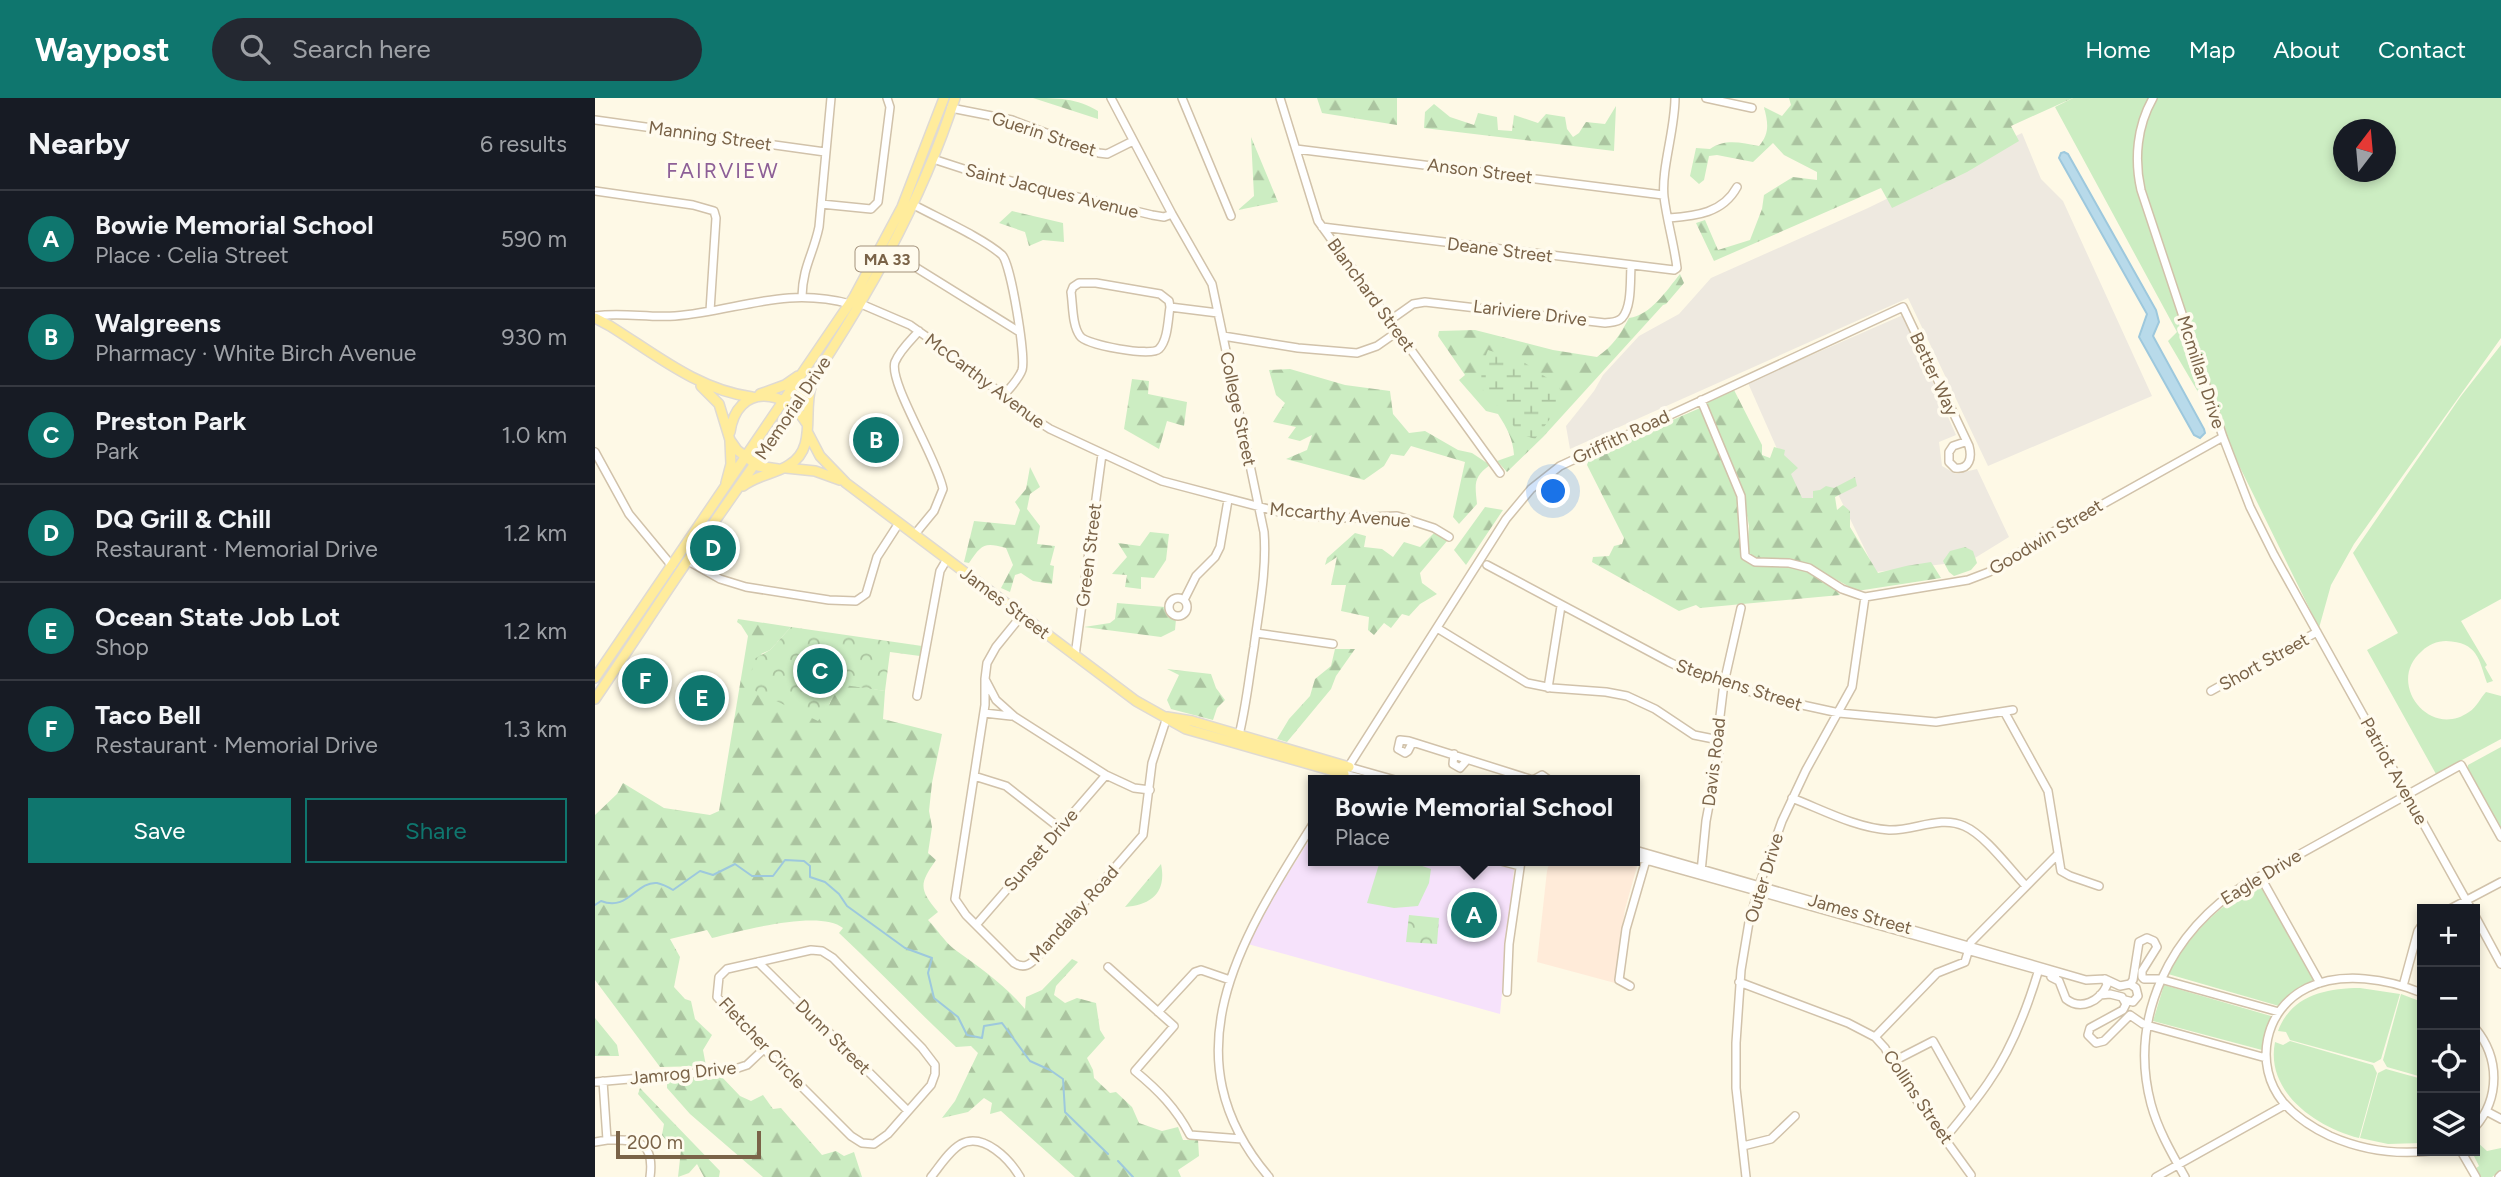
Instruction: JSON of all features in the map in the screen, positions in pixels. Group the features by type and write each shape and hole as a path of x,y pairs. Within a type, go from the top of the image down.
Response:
{"main road":[{"name":"Memorial Drive","path":"595,699 734,494 783,401 849,304 907,195 944,98"},
{"name":"Memorial Drive","path":"598,674 722,493 793,408 861,304 891,252 913,205 953,103"},
{"path":"595,317 697,381 728,393 772,397 783,401"},
{"path":"722,493 730,468 731,424 738,410 754,396 791,382 809,365"},
{"path":"734,494 756,478 795,462 802,453 808,429 809,394 818,372"},
{"path":"697,381 719,404 737,450 750,461"},
{"name":"James Street","path":"783,401 793,408 808,429 820,456 846,483 1136,701 1185,729 1238,739 1344,774"},
{"name":"James Street","path":"750,461 765,468 814,471 846,483"},
{"path":"598,674 611,675"}],"street":[{"path":"802,296 803,275 815,246 831,98"},
{"path":"821,205 871,209 878,202 890,107 887,98"},
{"name":"College Street","path":"1111,98 1212,284 1264,532 1265,558 1256,634 1238,739"},
{"path":"1182,98 1231,216"},
{"name":"Blanchard Street","path":"1280,98 1322,227 1500,473"},
{"path":"1675,98 1664,195 1669,218 1717,209 1726,203 1737,187"},
{"path":"1706,98 1752,108"},
{"name":"Mcmillan Drive","path":"2153,98 2143,121 2138,144 2140,183 2223,437 2245,494 2265,537 2317,632"},
{"name":"Guerin Street","path":"953,103 1012,120 1099,153 1107,154 1133,141"},
{"name":"Manning Street","path":"595,120 825,152"},
{"name":"Anson Street","path":"1296,149 1664,195"},
{"name":"Saint Jacques Avenue","path":"933,159 971,171 1152,215 1164,217 1172,214"},
{"path":"595,191 695,205 714,211 716,218 710,311"},
{"path":"913,205 1003,256 1007,261 1022,349 1022,370 1003,396"},
{"name":"Deane Street","path":"1322,227 1674,271 1677,268 1669,218"},
{"path":"891,252 1018,331"},
{"name":"Lariviere Drive","path":"1389,321 1413,304 1425,302 1444,302 1605,323 1617,321 1623,317 1627,304 1631,267"},
{"path":"1079,283 1096,283 1160,294 1169,301 1170,307 1164,341 1155,352 1092,344 1081,339 1077,331 1072,292 1073,287 1079,283"},
{"path":"595,317 609,314 670,317 773,298 802,296 849,304"},
{"name":"McCarthy Avenue","path":"861,304 919,331 1050,429 1163,481 1228,500"},
{"path":"1170,307 1218,313"},
{"name":"Griffith Road","path":"1344,774 1506,519 1550,472 1903,307"},
{"name":"Better Way","path":"1903,307 1965,442"},
{"path":"915,534 934,510 943,489 930,452 894,373 897,358 919,331"},
{"path":"1223,336 1345,353 1365,352 1397,332"},
{"path":"1702,400 1741,496 1745,556 1755,562 1804,566 1842,589 1865,597"},
{"name":"Goodwin Street","path":"1865,597 1976,578 2223,437"},
{"path":"595,452 629,514 672,566"},
{"name":"Green Street","path":"1075,656 1102,454"},
{"path":"1184,600 1196,576 1215,557 1220,547 1228,500"},
{"name":"Mccarthy Avenue","path":"1228,500 1259,508 1319,517 1397,516 1434,527 1449,537"},
{"path":"688,561 720,579 746,587 829,600 856,601 866,594 877,557 899,523"},
{"path":"917,696 940,571 947,559"},
{"name":"Stephens Street","path":"1487,565 1669,662 1783,701 1839,713 1936,722 2014,710"},
{"name":"Outer Drive","path":"1746,1177 1735,1068 1743,955 1758,889 1776,835 1854,679 1865,597"},
{"path":"1548,688 1562,606"},
{"name":"Davis Road","path":"1701,872 1706,821 1719,752 1724,683 1741,608"},
{"name":"Mandalay Road","path":"1022,615 992,653 986,668 984,713 955,899 976,925 1014,963 1024,967 1032,962 1140,840 1145,830 1152,763 1167,717"},
{"path":"1437,628 1519,680 1548,688 1627,696 1655,709 1694,735 1719,740"},
{"name":"Short Street","path":"2211,691 2317,632"},
{"name":"Patriot Avenue","path":"2317,632 2468,904"},
{"path":"1256,634 1333,644"},
{"path":"985,679 996,700 1015,717 1106,775 1129,786 1150,790"},
{"path":"984,713 1015,717"},
{"path":"2005,713 2048,791 2060,867 2065,874 2099,886"},
{"path":"1412,743 1516,775"},
{"name":"Eagle Drive","path":"2185,1177 2161,1131 2149,1095 2145,1058 2147,1025 2160,979 2173,954 2204,915 2227,896 2260,876 2461,765 2501,837"},
{"path":"974,775 1003,785 1061,829"},
{"name":"Sunset Drive","path":"976,925 1106,775"},
{"path":"1792,799 1881,829 1904,830 1942,822 1962,825 1977,835 2026,886"},
{"path":"1269,1177 1242,1139 1226,1105 1218,1066 1219,1026 1230,981 1261,909 1308,832"},
{"name":"James Street","path":"1640,852 1758,889 2040,970 2084,979 2105,979 2120,986 2130,984"},
{"path":"1875,1037 1937,973 1964,963 1970,949 1991,919 2057,855"},
{"name":"James Street","path":"1640,858 1701,872"},
{"path":"1630,986 1619,980 1624,937 1646,860"},
{"path":"1507,992 1509,944 1520,866"},
{"path":"2260,876 2321,983"},
{"path":"2459,904 2501,882"},
{"path":"2480,925 2501,964"},
{"path":"2403,986 2417,935"},
{"path":"2100,995 2110,994 2133,1002 2138,996 2136,988 2130,984 2139,942 2147,937 2154,941 2157,947 2142,971 2144,979 2160,979 2279,1012"},
{"name":"Fletcher Circle","path":"816,950 825,952 922,1048 935,1065 933,1083 879,1142 869,1145 859,1142 720,1003 716,992 719,977 724,971 758,962 816,950"},
{"name":"Dunn Street","path":"758,962 908,1111"},
{"path":"1108,967 1174,1026 1135,1071 1160,1092 1178,1114 1190,1135 1242,1139"},
{"path":"1158,1012 1195,972 1201,970 1230,981"},
{"path":"1945,1138 1989,1083 2008,1049 2040,970"},
{"name":"James Street","path":"2040,970 2057,979 2065,997 2074,1004 2087,1004 2100,995"},
{"path":"2100,995 2107,987 2105,979"},
{"path":"2417,991 2403,986 2360,979 2321,983 2295,995 2279,1012 2269,1034 2266,1058 2271,1083 2285,1105 2322,1132 2353,1145 2394,1152 2417,1151"},
{"name":"Collins Street","path":"1739,982 1848,1023 1875,1037 1885,1048 1900,1077 1971,1175"},
{"path":"2125,1000 2123,1010 2090,1028 2090,1039 2101,1043 2130,1015 2147,1025 2266,1058"},
{"path":"2476,1030 2489,1050 2497,1084 2480,1120"},
{"path":"1892,1062 1933,1041 1970,1107"},
{"name":"Jamrog Drive","path":"599,1081 732,1070 747,1065 764,1049"},
{"path":"599,1081 607,1140"},
{"path":"2156,1177 2285,1105"},
{"path":"2486,1111 2501,1119"},
{"path":"1743,1146 1774,1138 1795,1116"},
{"path":"595,1142 634,1140 642,1144 651,1160 650,1177"},
{"path":"931,1177 956,1147 971,1141 1002,1154 1020,1177"},
{"path":"2464,1156 2476,1177"}],"shaded area":[{"path":"2022,133 2041,179 2063,201 2152,396 1988,466 1908,298 1570,449 1566,426 1594,391 1603,375 1639,336 1679,314 1711,278 1868,208"},
{"path":"1903,315 1956,435 1939,442 1942,466 1956,474 1977,469 2009,537 1970,561 1876,572 1835,488 1801,503 1748,383"},
{"path":"1308,842 1308,866 1503,866 1514,869 1500,1014 1248,944 1272,899"},
{"path":"1548,866 1637,866 1625,909 1615,983 1537,962"}],"green space":[{"path":"1033,98 1082,103 1098,111 1098,119"},
{"path":"1317,98 1397,98 1397,125 1322,113"},
{"path":"1789,98 2073,98 2011,126 2019,141 1967,172 1892,208 1881,188 1714,261 1696,223 1705,220 1718,250 1750,240 1762,209 1764,195 1793,177 1817,180 1817,172 1784,155 1773,143 1753,162 1709,156 1704,180 1699,184 1690,176 1696,148 1710,149 1728,142 1759,146 1767,128 1764,107 1782,116 1791,105"},
{"path":"2073,98 2501,98 2501,338 2354,544 2331,585 2319,628 2228,443 2168,341 2177,332 2055,107"},
{"path":"1434,104 1450,117 1474,125 1478,113 1497,117 1498,130 1512,131 1514,115 1538,123 1546,114 1565,117 1567,129 1573,137 1586,122 1605,124 1616,106 1614,151 1424,128 1425,112"},
{"path":"1251,137 1278,202 1238,210 1254,196"},
{"path":"1012,211 1063,223 1064,242 1043,240 1029,246 1025,232 999,223"},
{"path":"1680,274 1684,283 1666,304 1507,472 1497,461 1514,455 1507,429 1498,414 1486,411 1459,380 1465,375 1438,336 1439,331 1475,330 1553,350 1597,357 1616,340 1629,318 1651,307"},
{"path":"2501,345 2501,599 2461,621 2487,665 2485,667 2493,681 2487,683 2479,660 2471,649 2457,642 2446,641 2433,644 2422,651 2412,664 2408,678 2410,691 2417,704 2440,719 2454,719 2469,712 2486,692 2501,696 2501,739 2436,774 2367,650 2398,633 2353,553 2461,396"},
{"path":"1488,350 1522,361 1559,386 1561,404 1535,439 1517,433 1505,409 1496,405 1484,392 1481,377"},
{"path":"1290,369 1345,385 1390,391 1393,414 1409,433 1425,431 1458,450 1472,453 1490,465 1476,482 1477,504 1459,524 1453,517 1465,462 1411,446 1404,456 1391,454 1384,466 1364,480 1286,459 1307,450 1312,435 1300,441 1288,438 1296,427 1273,422 1285,403 1276,395 1269,370"},
{"path":"1132,379 1149,381 1148,394 1187,402 1184,426 1167,421 1159,449 1124,429"},
{"path":"1734,390 1762,445 1762,455 1770,458 1774,447 1785,450 1784,455 1798,468 1791,474 1802,498 1813,498 1813,491 1826,486 1834,488 1855,477 1857,486 1835,497 1837,510 1843,505 1850,511 1850,527 1878,573 1931,562 1941,578 1857,591 1810,565 1782,559 1751,558 1747,555 1749,526 1741,484 1706,403"},
{"path":"1700,408 1741,503 1742,558 1746,562 1810,572 1821,577 1840,595 1700,608 1696,605 1679,611 1592,562 1593,557 1609,556 1614,546 1622,544 1624,538 1587,465 1590,456"},
{"path":"1030,467 1040,487 1030,494 1027,509 1040,526 1037,544 1055,546 1050,565 1054,566 1052,584 1033,581 1021,573 1015,575 1010,592 1001,588 1013,565 1006,548 984,546 969,563 964,562 974,521 1015,525 1020,510 1015,502 1026,489"},
{"path":"1485,507 1503,510 1466,565 1454,550"},
{"path":"1150,532 1169,534 1166,560 1154,578 1141,577 1141,589 1125,587 1127,575 1112,574 1127,557 1118,543 1140,546"},
{"path":"1435,532 1447,541 1420,573 1422,583 1437,594 1420,604 1409,616 1402,614 1391,628 1384,623 1374,635 1368,630 1369,617 1341,611 1346,585 1331,585 1337,557 1325,565 1327,558 1355,533 1366,536 1364,547 1382,549 1393,557 1404,542 1420,547"},
{"path":"1965,547 1973,551 1977,563 1971,570 1954,576 1943,561 1950,551"},
{"path":"1117,603 1165,607 1169,616 1176,619 1175,630 1161,637 1084,627 1110,623 1115,619"},
{"path":"738,619 791,627 770,650 761,654 829,705 838,683 885,691 883,719 942,734 929,811 932,827 928,853 936,860 926,875 923,886 927,898 938,912 928,920 951,946 1000,984 1025,1009 1026,997 1042,990 1072,959 1078,962 1056,986 1054,995 1065,1003 1077,998 1096,1003 1100,1030 1105,1038 1087,1058 1094,1078 1110,1093 1116,1092 1132,1107 1139,1123 1162,1131 1178,1127 1183,1140 1198,1140 1199,1156 1178,1170 1181,1177 1075,1177 1001,1111 990,1114 992,1103 984,1098 968,1112 942,1118 955,1101 978,1053 971,1046 956,1047 839,933 843,928 832,923 779,923 712,938 707,930 670,939 680,957 674,987 685,999 691,1001 695,1019 712,1035 703,1050 706,1066 660,1067 595,980 595,815 617,794 623,783 664,808 710,815 719,811 748,636 737,622"},
{"path":"791,627 922,646 920,656 890,652 885,691 838,684 818,721 749,688 754,659 770,650"},
{"path":"1335,649 1355,649 1336,676 1331,689 1287,742 1277,739 1289,719 1310,696 1315,679 1331,666"},
{"path":"1167,669 1211,674 1216,688 1225,700 1217,708 1213,720 1171,709 1167,700 1179,675"},
{"path":"2501,747 2501,830 2468,771 2468,765"},
{"path":"1161,864 1162,883 1155,896 1142,904 1125,907"},
{"path":"1378,866 1422,866 1431,869 1429,883 1418,906 1394,908 1367,903"},
{"path":"2259,882 2314,981 2297,990 2279,1006 2168,974 2207,921 2231,900"},
{"path":"1409,915 1439,918 1437,944 1406,942"},
{"path":"2164,985 2271,1016 2262,1050 2153,1021"},
{"path":"2360,988 2400,994 2381,1059 2374,1063 2290,1040 2286,1032 2278,1031 2291,1010 2311,996 2334,990"},
{"path":"2401,994 2417,1000 2417,1076 2387,1067 2383,1060"},
{"path":"595,1018 617,1045 619,1056 595,1056"},
{"path":"2290,1041 2373,1065 2377,1073 2359,1138 2343,1133 2311,1116 2297,1105 2286,1091 2278,1077 2274,1060 2275,1042 2283,1045"},
{"path":"2386,1069 2417,1078 2417,1143 2388,1144 2360,1138 2378,1073"},
{"path":"720,1075 740,1096 751,1101 763,1095 773,1109 781,1108 822,1155 836,1151 844,1156 854,1152 862,1177 763,1177 690,1114 667,1088 667,1082 672,1079"},
{"path":"640,1088 720,1171 719,1177 704,1177 697,1164 689,1173 678,1177 681,1150 670,1137 666,1140 662,1135 664,1124 638,1094"},
{"path":"2480,1145 2487,1151 2501,1148 2501,1170 2492,1177 2479,1177 2475,1169 2479,1166 2474,1156 2480,1156"}],"water":[{"path":"2064,152 2068,154 2156,310 2159,322 2153,336 2204,429 2205,433 2200,438 2194,435 2139,337 2147,314 2059,158"}],"waterway":[{"path":"595,905 601,901 618,903 650,884 659,883 673,890 700,871 713,875 735,864 752,876 773,876 785,860 804,861 810,866 810,877 825,882 839,894 847,906 905,948 932,958 928,973 934,998 958,1017 967,1035 982,1038 984,1026 1002,1023 1030,1061 1063,1079 1065,1112 1108,1154"},
{"path":"1118,1161 1133,1177"}],"place":[{"name":"Walgreens","path":"876,440"},
{"name":"DQ Grill & Chill","path":"713,548"},
{"name":"Preston Park","path":"820,671"},
{"name":"Taco Bell","path":"645,681"},
{"name":"Ocean State Job Lot","path":"702,698"},
{"name":"Bowie Memorial School","path":"1474,915"}],"district":[{"name":"FAIRVIEW","path":"723,170"}]}
